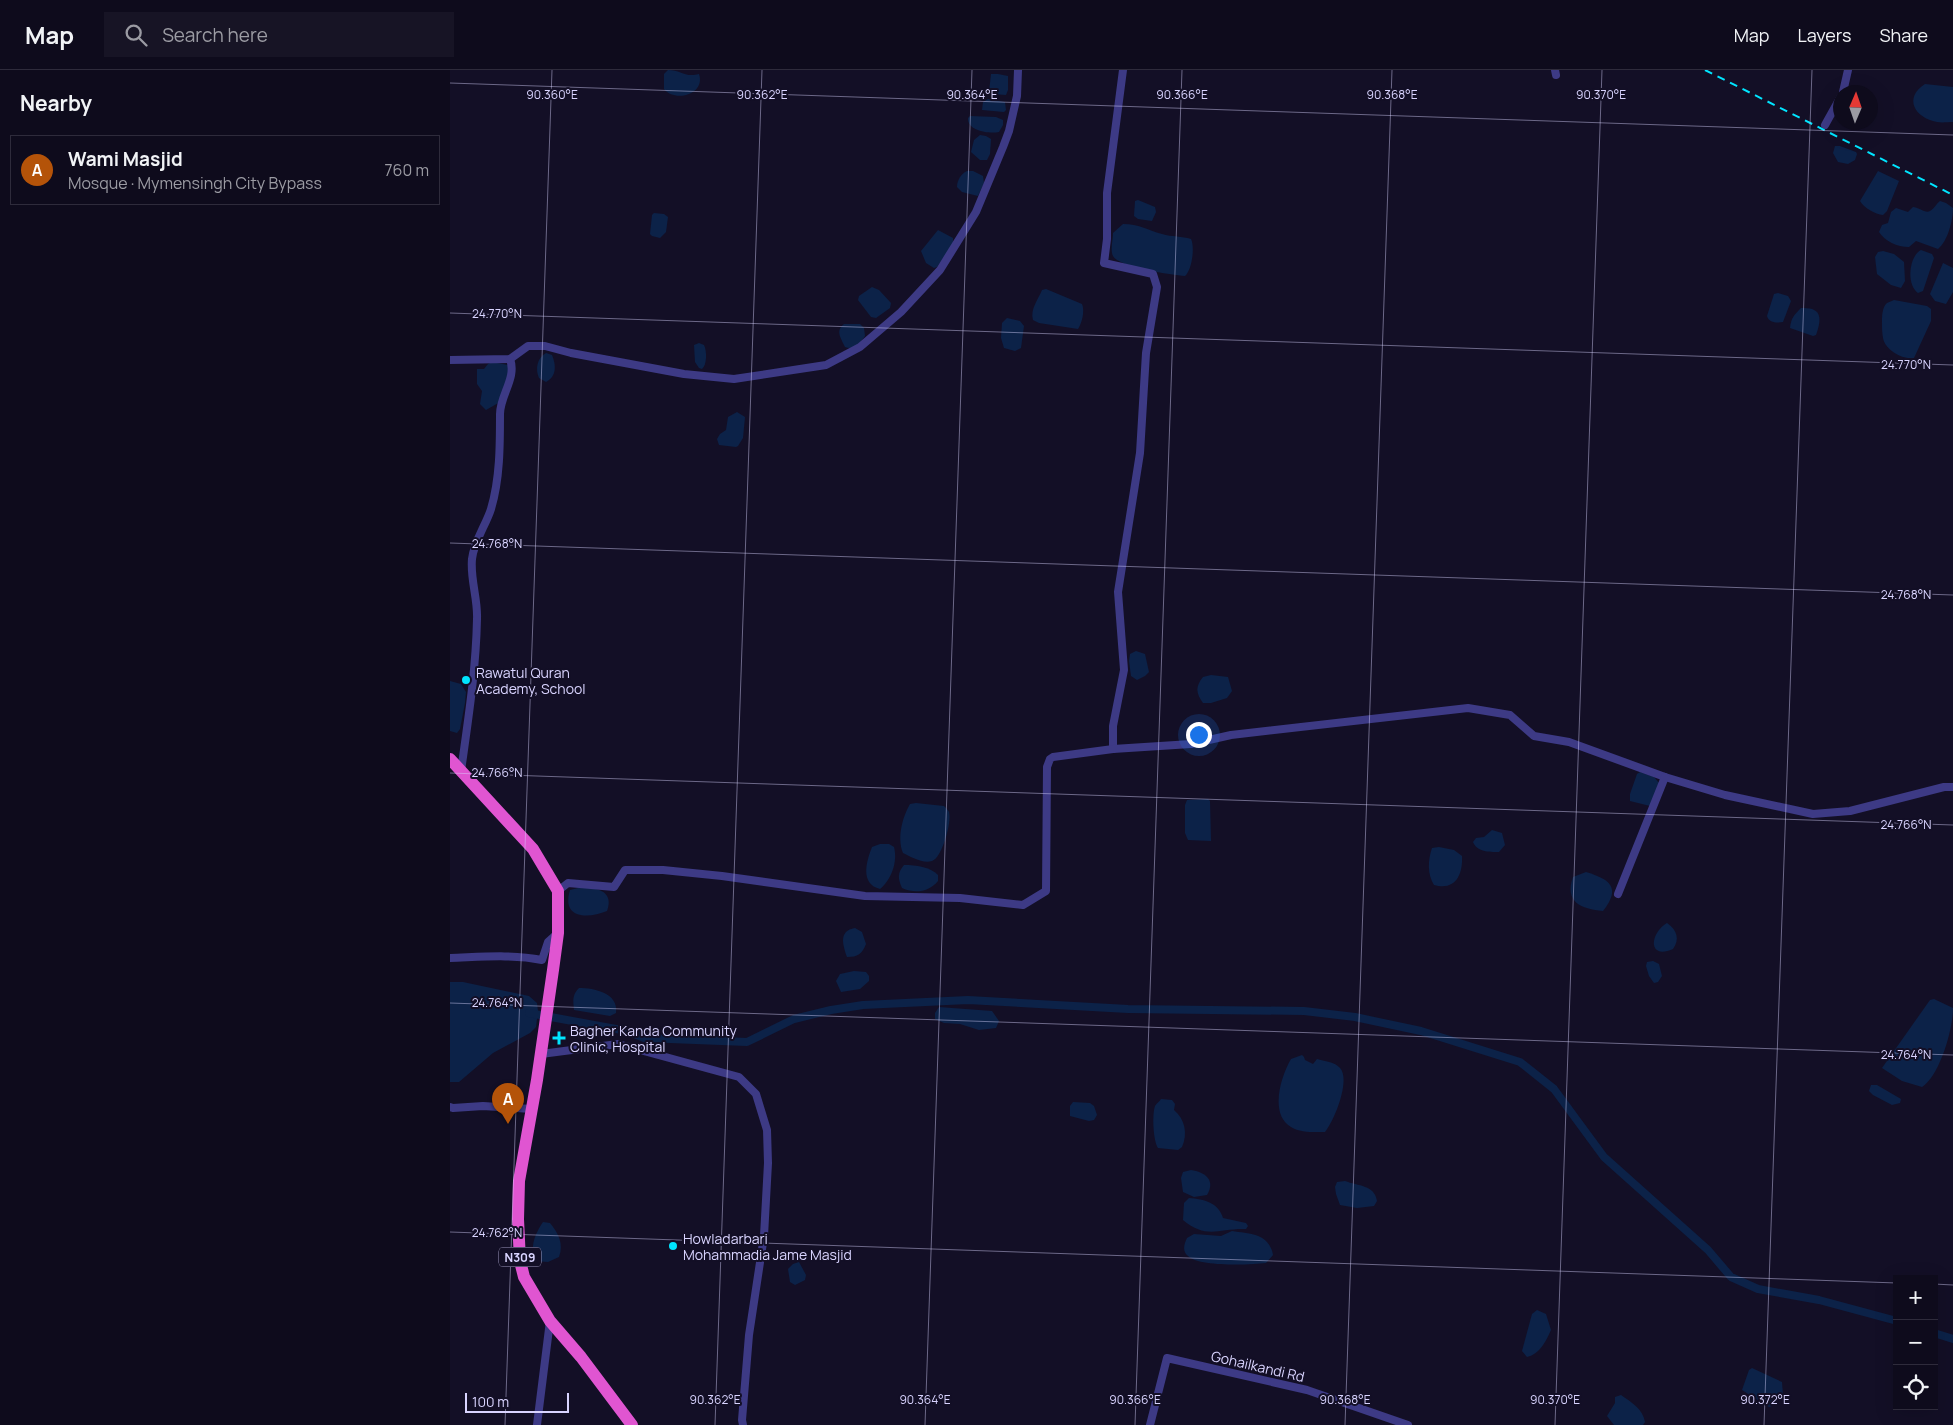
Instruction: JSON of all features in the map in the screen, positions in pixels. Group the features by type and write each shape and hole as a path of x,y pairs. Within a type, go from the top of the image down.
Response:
{"highway":[{"path":"450,759 533,849 558,891 558,933 541,1054"},
{"name":"N309","path":"541,1054 519,1181 520,1261 524,1277 550,1321 581,1357 632,1425"}],"street":[{"path":"450,360 510,359 528,346 544,346 571,353 684,374 734,379 778,374 826,365 860,347 901,312 940,270 976,212 1009,131 1017,96 1018,70"},
{"path":"1113,749 1113,726 1124,670 1118,592 1140,453 1146,353 1156,287 1153,274 1104,263 1107,240 1107,193 1123,70"},
{"path":"1845,85 1848,70"},
{"path":"1825,125 1833,111"},
{"path":"461,771 474,672 478,617 472,581 472,557 491,509 496,482 500,438 500,411 509,383 512,365 510,359"},
{"path":"558,891 568,883 614,887 625,870 663,870 722,876 865,896 960,898 1023,905 1046,891 1047,767 1050,759 1053,757 1113,749 1192,744 1231,735 1468,708 1510,715 1534,736 1568,742 1665,778 1725,795 1813,814 1850,811 1935,789 1953,787"},
{"path":"1618,894 1665,778"},
{"path":"450,958 494,956 528,957 542,960 548,942 558,933"},
{"path":"541,1054 618,1044 739,1077 756,1094 766,1130 768,1163 764,1236 749,1335 743,1425"},
{"path":"452,1108 483,1106 532,1109"},
{"path":"537,1425 550,1321"},
{"name":"Gohailkandi Rd","path":"1150,1425 1167,1358 1307,1390 1408,1425"}],"water":[{"path":"668,70 690,75 699,74 700,81 698,87 694,91 682,96 669,93 664,89 664,74"},
{"path":"991,74 1008,76 1006,95 989,92"},
{"path":"1925,84 1953,87 1953,122 1929,120 1918,112 1913,101 1914,95"},
{"path":"988,99 1005,102 1006,110 1004,112 982,110 983,102"},
{"path":"970,116 996,117 1003,120 1003,125 999,132 979,131 971,126 968,118"},
{"path":"980,135 991,139 990,154 987,160 980,160 971,152 974,140"},
{"path":"1835,146 1856,152 1855,160 1848,164 1838,162 1833,153"},
{"path":"967,171 973,171 983,176 984,183 978,196 962,192 957,187 960,178"},
{"path":"1878,171 1899,181 1887,211 1883,215 1870,210 1860,201"},
{"path":"1138,200 1155,207 1156,212 1152,221 1138,219 1134,216 1135,201"},
{"path":"1940,201 1953,208 1945,241 1938,249 1916,241 1909,247 1896,245 1888,241 1879,232 1882,225 1888,223 1891,212 1896,208 1908,212 1913,207 1928,212"},
{"path":"654,213 664,214 668,217 666,232 660,238 650,234 652,215"},
{"path":"1123,224 1191,239 1193,247 1192,258 1185,276 1135,267 1117,260 1112,254 1113,233"},
{"path":"938,230 953,238 953,245 937,267 934,268 926,263 921,251"},
{"path":"1921,250 1932,254 1934,258 1923,291 1918,293 1912,284 1910,271 1914,258"},
{"path":"1883,251 1894,254 1904,262 1905,281 1901,288 1891,285 1877,274 1875,257 1878,252"},
{"path":"1943,263 1953,268 1953,292 1946,304 1935,301 1930,294"},
{"path":"872,287 879,290 891,303 890,308 876,318 871,317 858,300 859,296"},
{"path":"1046,289 1082,304 1083,317 1078,329 1039,323 1033,320 1032,316 1035,305 1042,290"},
{"path":"1778,293 1788,296 1791,301 1783,322 1771,321 1767,316 1774,294"},
{"path":"1894,300 1927,306 1931,309 1931,321 1914,358 1900,356 1884,342 1882,330 1883,309 1887,303"},
{"path":"1801,308 1813,309 1819,315 1816,335 1813,336 1790,328 1793,317"},
{"path":"1007,318 1020,321 1024,326 1021,348 1015,351 1004,348 1001,338 1002,323"},
{"path":"844,324 860,324 864,328 865,336 854,347 845,347 841,338 839,332"},
{"path":"699,343 704,345 706,351 706,361 702,369 695,362 694,345"},
{"path":"546,353 552,355 555,366 552,377 546,382 539,378 537,367 539,361"},
{"path":"492,362 508,365 509,374 500,402 486,410 480,404 482,391 477,384 477,369 484,369"},
{"path":"737,412 745,417 743,438 736,447 719,445 717,439 726,430 728,417"},
{"path":"1136,651 1145,654 1149,672 1137,680 1131,676 1129,661 1130,654"},
{"path":"1211,675 1228,677 1232,691 1227,698 1211,703 1203,703 1198,693 1198,687 1203,677"},
{"path":"450,681 461,684 466,692 460,729 457,733 450,731"},
{"path":"1640,772 1654,777 1659,783 1650,806 1630,801 1630,794 1637,774"},
{"path":"1208,799 1210,801 1211,841 1188,840 1185,833 1185,805 1187,800"},
{"path":"910,804 944,806 949,812 949,823 943,847 936,858 928,862 903,853 901,847 900,835 905,815"},
{"path":"1492,830 1502,833 1505,845 1499,852 1477,848 1473,842 1476,838 1484,837"},
{"path":"880,844 889,844 894,847 895,859 890,876 880,889 869,882 866,872 872,847"},
{"path":"1439,847 1454,850 1462,856 1459,875 1456,880 1447,886 1434,885 1429,872 1432,848"},
{"path":"904,865 927,868 938,875 938,881 930,888 922,891 902,888 899,876"},
{"path":"1586,872 1601,878 1610,885 1612,896 1603,911 1581,906 1573,898 1571,886 1573,877"},
{"path":"578,888 596,889 605,894 609,904 607,911 585,916 573,911 569,907 568,900 570,890"},
{"path":"1667,923 1675,932 1676,942 1673,949 1659,951 1655,949 1654,939 1661,928"},
{"path":"855,928 862,932 866,944 859,954 847,957 843,943 844,935"},
{"path":"1653,961 1659,964 1662,976 1658,982 1654,983 1649,976 1646,966 1647,962"},
{"path":"854,971 866,972 869,976 869,981 860,989 841,992 836,981 840,974"},
{"path":"450,982 463,982 529,996 537,1003 538,1011 536,1027 530,1033 493,1053 459,1082 450,1082"},
{"path":"579,988 592,989 610,996 616,1006 616,1013 610,1016 574,1010 575,993"},
{"path":"1934,999 1953,1008 1951,1028 1940,1062 1934,1073 1922,1087 1902,1081 1882,1068 1930,1000"},
{"path":"939,1007 992,1011 999,1021 996,1028 979,1030 960,1024 944,1023 935,1019 935,1013"},
{"path":"1302,1055 1305,1060 1313,1064 1317,1059 1335,1064 1343,1074 1344,1082 1340,1100 1333,1119 1325,1132 1308,1132 1295,1129 1284,1121 1280,1113 1279,1094 1287,1066 1291,1059"},
{"path":"1871,1085 1877,1085 1901,1099 1900,1103 1892,1105 1873,1095 1869,1091"},
{"path":"1161,1099 1172,1100 1175,1104 1174,1110 1183,1122 1185,1137 1182,1147 1178,1150 1158,1148 1156,1145 1154,1115 1155,1106"},
{"path":"1073,1102 1090,1103 1094,1106 1097,1115 1094,1120 1089,1121 1070,1116 1070,1106"},
{"path":"1191,1170 1205,1175 1210,1181 1207,1195 1194,1197 1183,1192 1181,1178 1183,1172"},
{"path":"1345,1181 1365,1187 1373,1192 1377,1201 1374,1206 1357,1208 1340,1205 1335,1187 1337,1182"},
{"path":"1189,1198 1200,1199 1210,1203 1218,1209 1223,1218 1246,1223 1248,1226 1246,1229 1213,1232 1199,1230 1183,1220 1184,1203"},
{"path":"543,1222 550,1223 558,1234 561,1247 559,1257 548,1262 536,1261 533,1251 535,1236"},
{"path":"1232,1231 1258,1236 1267,1242 1273,1255 1266,1263 1213,1264 1194,1260 1184,1250 1187,1238 1194,1234 1221,1236"},
{"path":"799,1262 806,1275 805,1280 795,1285 790,1282 788,1269 793,1264"},
{"path":"1537,1310 1546,1314 1551,1330 1545,1343 1539,1350 1527,1357 1522,1351 1532,1314"},
{"path":"1752,1368 1782,1382 1783,1395 1772,1406 1769,1407 1742,1390 1749,1370"},
{"path":"1621,1395 1642,1413 1645,1422 1643,1425 1614,1425 1607,1416 1615,1403 1615,1397"}],"waterway":[{"path":"529,1013 627,1031 644,1038 747,1042 794,1019 831,1010 863,1005 968,1000 1128,1009 1304,1011 1355,1017 1421,1031 1520,1062 1554,1089 1604,1157 1708,1250 1731,1277 1758,1289 1819,1300 1893,1320"},
{"path":"1938,1334 1953,1339"}],"railway":[{"path":"1705,70 1953,195"}],"place":[{"name":"Rawatul Quran Academy, School","path":"466,680"},
{"name":"Bagher Kanda Community Clinic, Hospital","path":"559,1038"},
{"name":"Wami Masjid","path":"508,1124"},
{"name":"Howladarbari Mohammadia Jame Masjid","path":"673,1246"}]}
